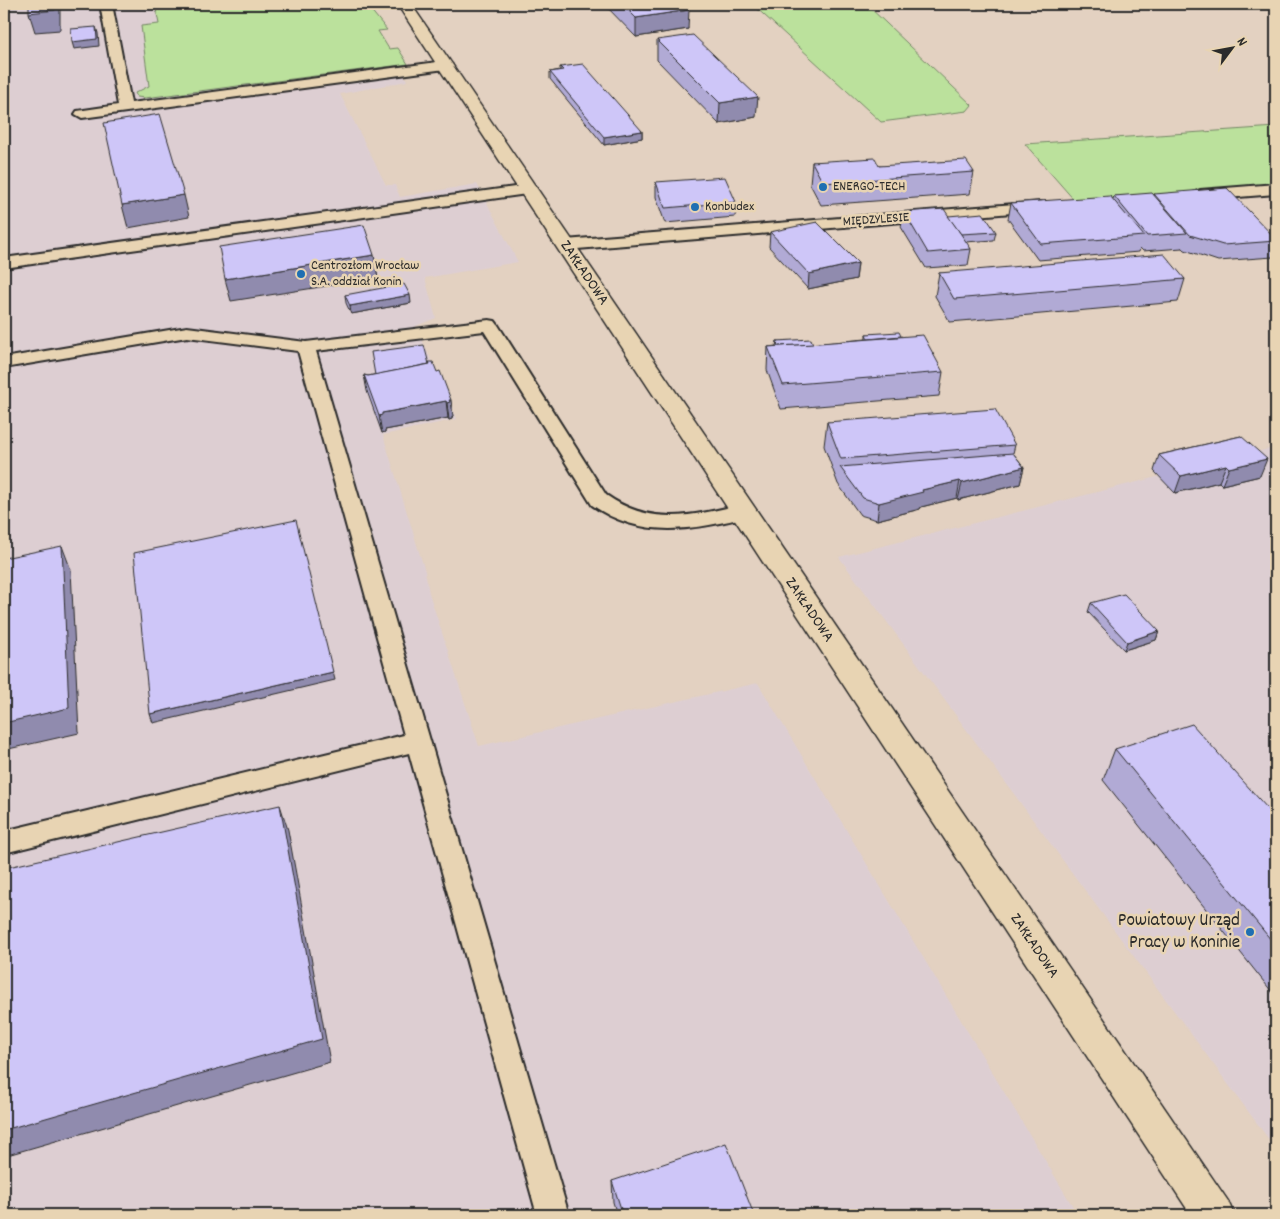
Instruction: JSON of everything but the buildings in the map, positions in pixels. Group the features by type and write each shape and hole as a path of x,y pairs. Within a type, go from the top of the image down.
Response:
{"street":[{"name":"ZAKŁADOWA","path":"404,4 1214,1215"}],"lane":[{"path":"106,4 125,108"},
{"path":"82,114 445,65"},
{"path":"1188,196 1276,189"},
{"path":"4,263 529,190"},
{"name":"MIĘDZYLESIE","path":"565,245 1059,206"},
{"path":"4,363 187,332 306,347 489,325 599,500 609,509 644,520 680,523 698,522 743,511"},
{"path":"306,347 553,1215"},
{"path":"4,842 418,741"}],"shaded area":[{"path":"4,4 366,4 387,30 378,31 389,49 398,48 408,64 400,65 407,81 340,94 386,185 395,185 400,197 477,184 518,262 425,278 436,318 416,326 457,419 383,435 425,571 429,593 479,746 758,683 1078,1215 4,1215"},
{"path":"1276,447 1276,1149 839,557"}],"green space":[{"path":"155,4 366,4 387,30 378,31 389,49 398,48 408,64 145,98 137,97 135,93 149,86 141,26 159,24"},
{"path":"752,4 866,4 972,105 967,111 881,122"},
{"path":"1276,127 1276,186 1075,201 1025,144"}],"place":[{"name":"ENERGO-TECH","path":"823,187"},
{"name":"Konbudex","path":"695,207"},
{"name":"Centrozłom Wrocław S.A. oddział Konin","path":"301,274"},
{"name":"Powiatowy Urząd Pracy w Koninie","path":"1250,932"}]}
